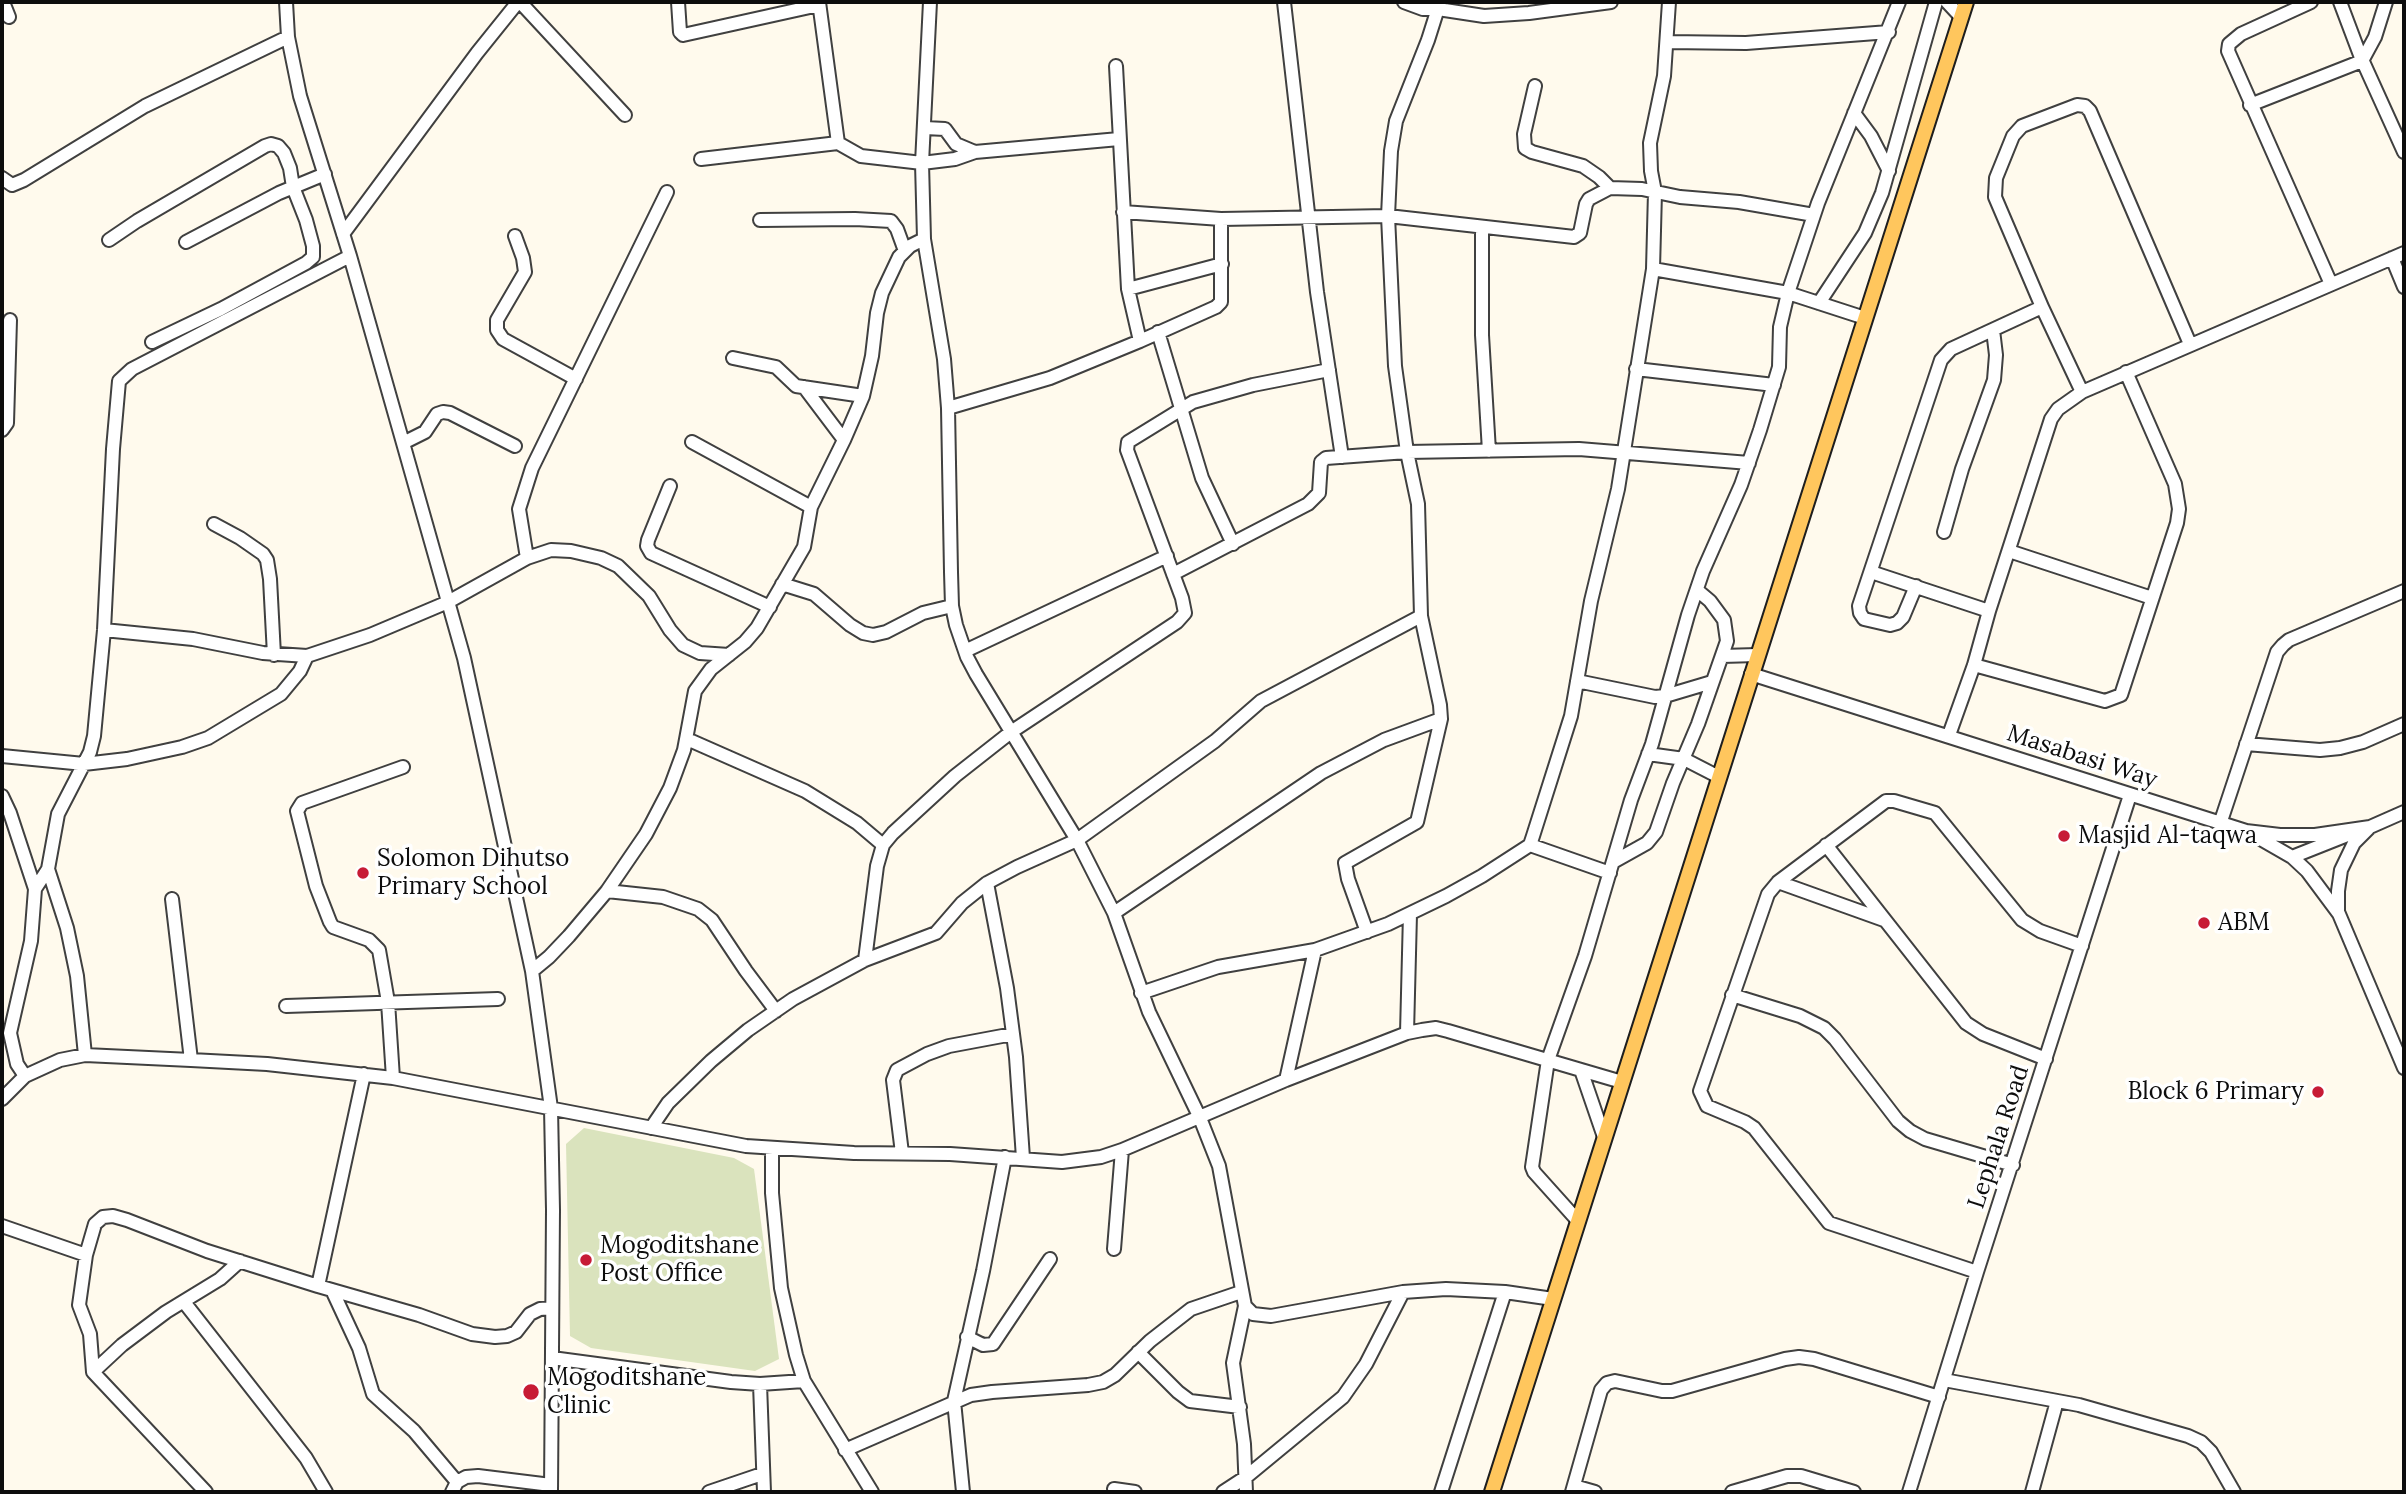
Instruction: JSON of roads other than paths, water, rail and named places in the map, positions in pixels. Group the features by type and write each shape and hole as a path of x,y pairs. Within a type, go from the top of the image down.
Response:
{"main road":[{"path":"1492,1492 1966,2"}],"street":[{"path":"3,2 9,17"},
{"path":"286,2 288,37 300,96 350,256 469,677 532,971 551,1108 551,1488 478,1476 466,1477 454,1487 414,1431 373,1394 359,1348 332,1290"},
{"path":"343,234 477,53 519,2 625,115"},
{"path":"678,2 680,32 683,35 819,3 838,143"},
{"path":"930,2 922,163 924,239 944,359 948,408 952,606 965,650 1077,840 1114,913 1141,993 1200,1118 1219,1166 1245,1306 1233,1363 1240,1407 1246,1492"},
{"path":"1284,2 1307,216 1342,457"},
{"path":"1404,2 1413,7 1439,5 1484,16 1537,7 1611,2"},
{"path":"1141,993 1218,967 1315,950 1367,932 1410,914 1482,876 1530,845 1566,733 1591,601 1615,503 1653,268 1655,192 1650,143 1668,42 1669,2"},
{"path":"1578,1221 1532,1167 1548,1060 1585,956 1697,590 1749,463 1774,384 1780,358 1780,327 1788,293 1814,215 1899,2"},
{"path":"1819,303 1865,233 1889,171 1936,2"},
{"path":"1947,2 1961,16"},
{"path":"2311,2 2241,34 2229,44 2228,51 2330,284"},
{"path":"2340,2 2362,61 2401,134 2404,152"},
{"path":"2250,104 2362,61 2375,37 2386,2"},
{"path":"1367,932 1345,863 1417,822 1441,719 1420,616 1418,504 1407,452 1395,366 1388,216 1391,151 1396,121 1439,5"},
{"path":"1668,42 1759,42 1889,32"},
{"path":"2,178 12,185 24,180 145,106 288,37"},
{"path":"1116,66 1128,289 1140,341"},
{"path":"1535,86 1524,134 1525,148 1583,166 1610,188"},
{"path":"2082,391 2042,307 1996,197 1996,178 2012,135 2017,130 2077,105 2090,111 2190,344"},
{"path":"1854,113 1880,151 1889,171"},
{"path":"925,128 945,129 956,144 975,152"},
{"path":"701,159 838,143 861,156 922,163 955,159 975,152 1119,139"},
{"path":"109,240 136,221 265,146 278,146 284,153 306,220 313,257 221,309 152,342"},
{"path":"186,242 293,187 325,174"},
{"path":"1122,212 1221,219 1388,216 1574,237 1580,233 1589,199 1610,188 1748,203 1814,215"},
{"path":"527,558 521,527 522,497 532,468 667,192"},
{"path":"948,408 1050,378 1216,307 1221,302 1222,294 1221,219"},
{"path":"761,220 891,221 905,251"},
{"path":"1482,227 1482,335 1489,451"},
{"path":"515,236 525,272 497,320 497,330 503,339 576,379"},
{"path":"532,971 550,957 607,891 659,812 687,739 695,691 711,669 757,628 804,547 811,507 863,396 882,293 899,257 924,239"},
{"path":"35,888 48,869 58,814 90,752 94,736 104,630 119,381 132,369 350,256"},
{"path":"1950,735 2052,419 2066,401 2082,391 2398,256 2404,288"},
{"path":"1128,289 1222,264"},
{"path":"1653,268 1788,293 1865,318"},
{"path":"1916,586 1903,617 1897,622 1890,625 1864,619 1859,606 1941,360 1951,349 2042,307"},
{"path":"2,430 7,423 9,320"},
{"path":"1944,532 1962,468 1994,380 1997,367 1993,330"},
{"path":"1158,332 1202,478 1233,544"},
{"path":"733,358 776,368 791,383 804,387 863,396"},
{"path":"1636,369 1774,384"},
{"path":"865,960 873,887 883,845 955,776 1011,732 1182,617 1185,607 1126,446 1128,442 1193,402 1329,370"},
{"path":"1974,665 2105,701 2115,698 2124,689 2177,523 2179,498 2126,372"},
{"path":"804,387 844,440"},
{"path":"403,443 425,432 437,414 450,412 515,446"},
{"path":"692,442 811,507"},
{"path":"1173,574 1314,500 1319,493 1323,459 1407,452 1579,449 1749,463"},
{"path":"670,486 648,540 647,546 651,553 770,607"},
{"path":"214,524 240,538 263,554 267,560 271,579 274,654"},
{"path":"104,630 193,639 274,654 307,656 370,635 448,602 527,558 551,550 571,551 601,558 618,566 649,596 670,630 683,645 700,653 729,655"},
{"path":"2009,551 2152,598"},
{"path":"965,650 1167,556"},
{"path":"1871,572 1989,611"},
{"path":"782,584 814,594 850,625 863,633 873,635 886,632 923,613 952,606"},
{"path":"1530,845 1611,867 1653,838 1727,641 1724,620 1710,601 1697,590"},
{"path":"2220,824 2277,652 2289,640 2404,592"},
{"path":"651,1128 668,1103 711,1061 748,1030 793,999 865,960 936,933 962,903 987,883 1077,840 1215,741 1261,701 1420,616"},
{"path":"1722,656 1757,655"},
{"path":"2,756 84,764 154,754 208,738 281,694 300,671 307,656"},
{"name":"Masabasi Way","path":"1751,674 2246,831 2299,835 2370,827 2404,812"},
{"path":"1577,681 1643,695 1665,696 1712,682"},
{"path":"1114,913 1321,773 1384,740 1441,719"},
{"path":"2246,744 2320,750 2340,748 2363,742 2404,724"},
{"path":"687,739 805,791 856,823 883,845"},
{"path":"1648,754 1684,759 1719,777"},
{"path":"393,1078 388,1002 379,950 369,940 333,928 316,886 297,811 302,803 403,767"},
{"name":"Lephala Road","path":"1909,1492 2130,795"},
{"path":"2,796 35,888 32,941 10,1033 17,1064 24,1076"},
{"path":"1977,1272 1829,1223 1754,1128 1707,1106 1700,1091 1768,894 1778,882 1886,802 1894,801 1926,809 1941,818 2022,920 2040,931 2082,946"},
{"path":"2292,857 2370,827"},
{"path":"2339,914 2337,891 2341,870 2354,843 2370,827"},
{"path":"2246,831 2292,857 2307,871 2339,914 2404,1066"},
{"path":"1826,845 1966,1023 1983,1034 2046,1059"},
{"path":"48,869 67,928 78,976 85,1055"},
{"path":"1778,882 1885,920"},
{"path":"987,883 995,915 1013,1034 1023,1158"},
{"path":"607,891 663,897 698,909 712,920 776,1011"},
{"path":"173,899 191,1060"},
{"path":"1407,1033 1410,914"},
{"path":"1286,1080 1315,950"},
{"path":"1732,995 1800,1016 1824,1028 1898,1121 1910,1132 2013,1165"},
{"path":"286,1006 498,999"},
{"path":"2,1099 24,1076 60,1060 85,1055 191,1060 393,1078 715,1141 772,1149 1004,1157 1062,1162 1081,1161 1122,1150 1286,1080 1407,1033 1436,1028 1622,1082"},
{"path":"902,1153 894,1080 897,1070 917,1058 949,1046 1013,1034"},
{"path":"1581,1070 1604,1138"},
{"path":"318,1286 364,1074"},
{"path":"772,1149 772,1193 781,1288 804,1381 872,1492"},
{"path":"1114,1249 1122,1150"},
{"path":"963,1492 954,1401 983,1271 1004,1157"},
{"path":"206,1492 93,1372 90,1334 79,1305 86,1255 95,1224 103,1217 113,1216 240,1261 419,1315 472,1334 507,1336 516,1332 530,1314 540,1309 552,1308"},
{"path":"2,1226 86,1255"},
{"path":"967,1337 983,1345 993,1344 1050,1259"},
{"path":"93,1372 122,1345 220,1279 240,1261"},
{"path":"1245,1306 1253,1314 1271,1315 1403,1293 1446,1289 1553,1298"},
{"path":"845,1450 954,1401 992,1392 1103,1382 1115,1375 1171,1323 1191,1309 1241,1292"},
{"path":"1441,1492 1506,1292"},
{"path":"1223,1492 1246,1477 1343,1397 1366,1364 1403,1293"},
{"path":"184,1302 306,1458 320,1490"},
{"path":"1138,1352 1190,1401 1240,1407"},
{"path":"1595,1492 1573,1489 1601,1390 1607,1383 1615,1381 1672,1391 1799,1357 1814,1359 1939,1397"},
{"path":"552,1358 731,1382 760,1384 804,1381"},
{"path":"1944,1380 2079,1405 2188,1436 2202,1442 2211,1452 2234,1492"},
{"path":"760,1384 764,1492"},
{"path":"2032,1492 2057,1401"},
{"path":"709,1492 762,1474"},
{"path":"1732,1492 1787,1476 1801,1476 1854,1492"},
{"path":"1114,1489 1135,1492"}],"place":[{"name":"Masjid Al-taqwa","path":"2064,836"},
{"name":"Solomon Dihutso Primary School","path":"363,873"},
{"name":"ABM","path":"2204,923"},
{"name":"Block 6 Primary","path":"2318,1092"},
{"name":"Mogoditshane Post Office","path":"586,1260"},
{"name":"Mogoditshane Clinic","path":"531,1392"}]}
